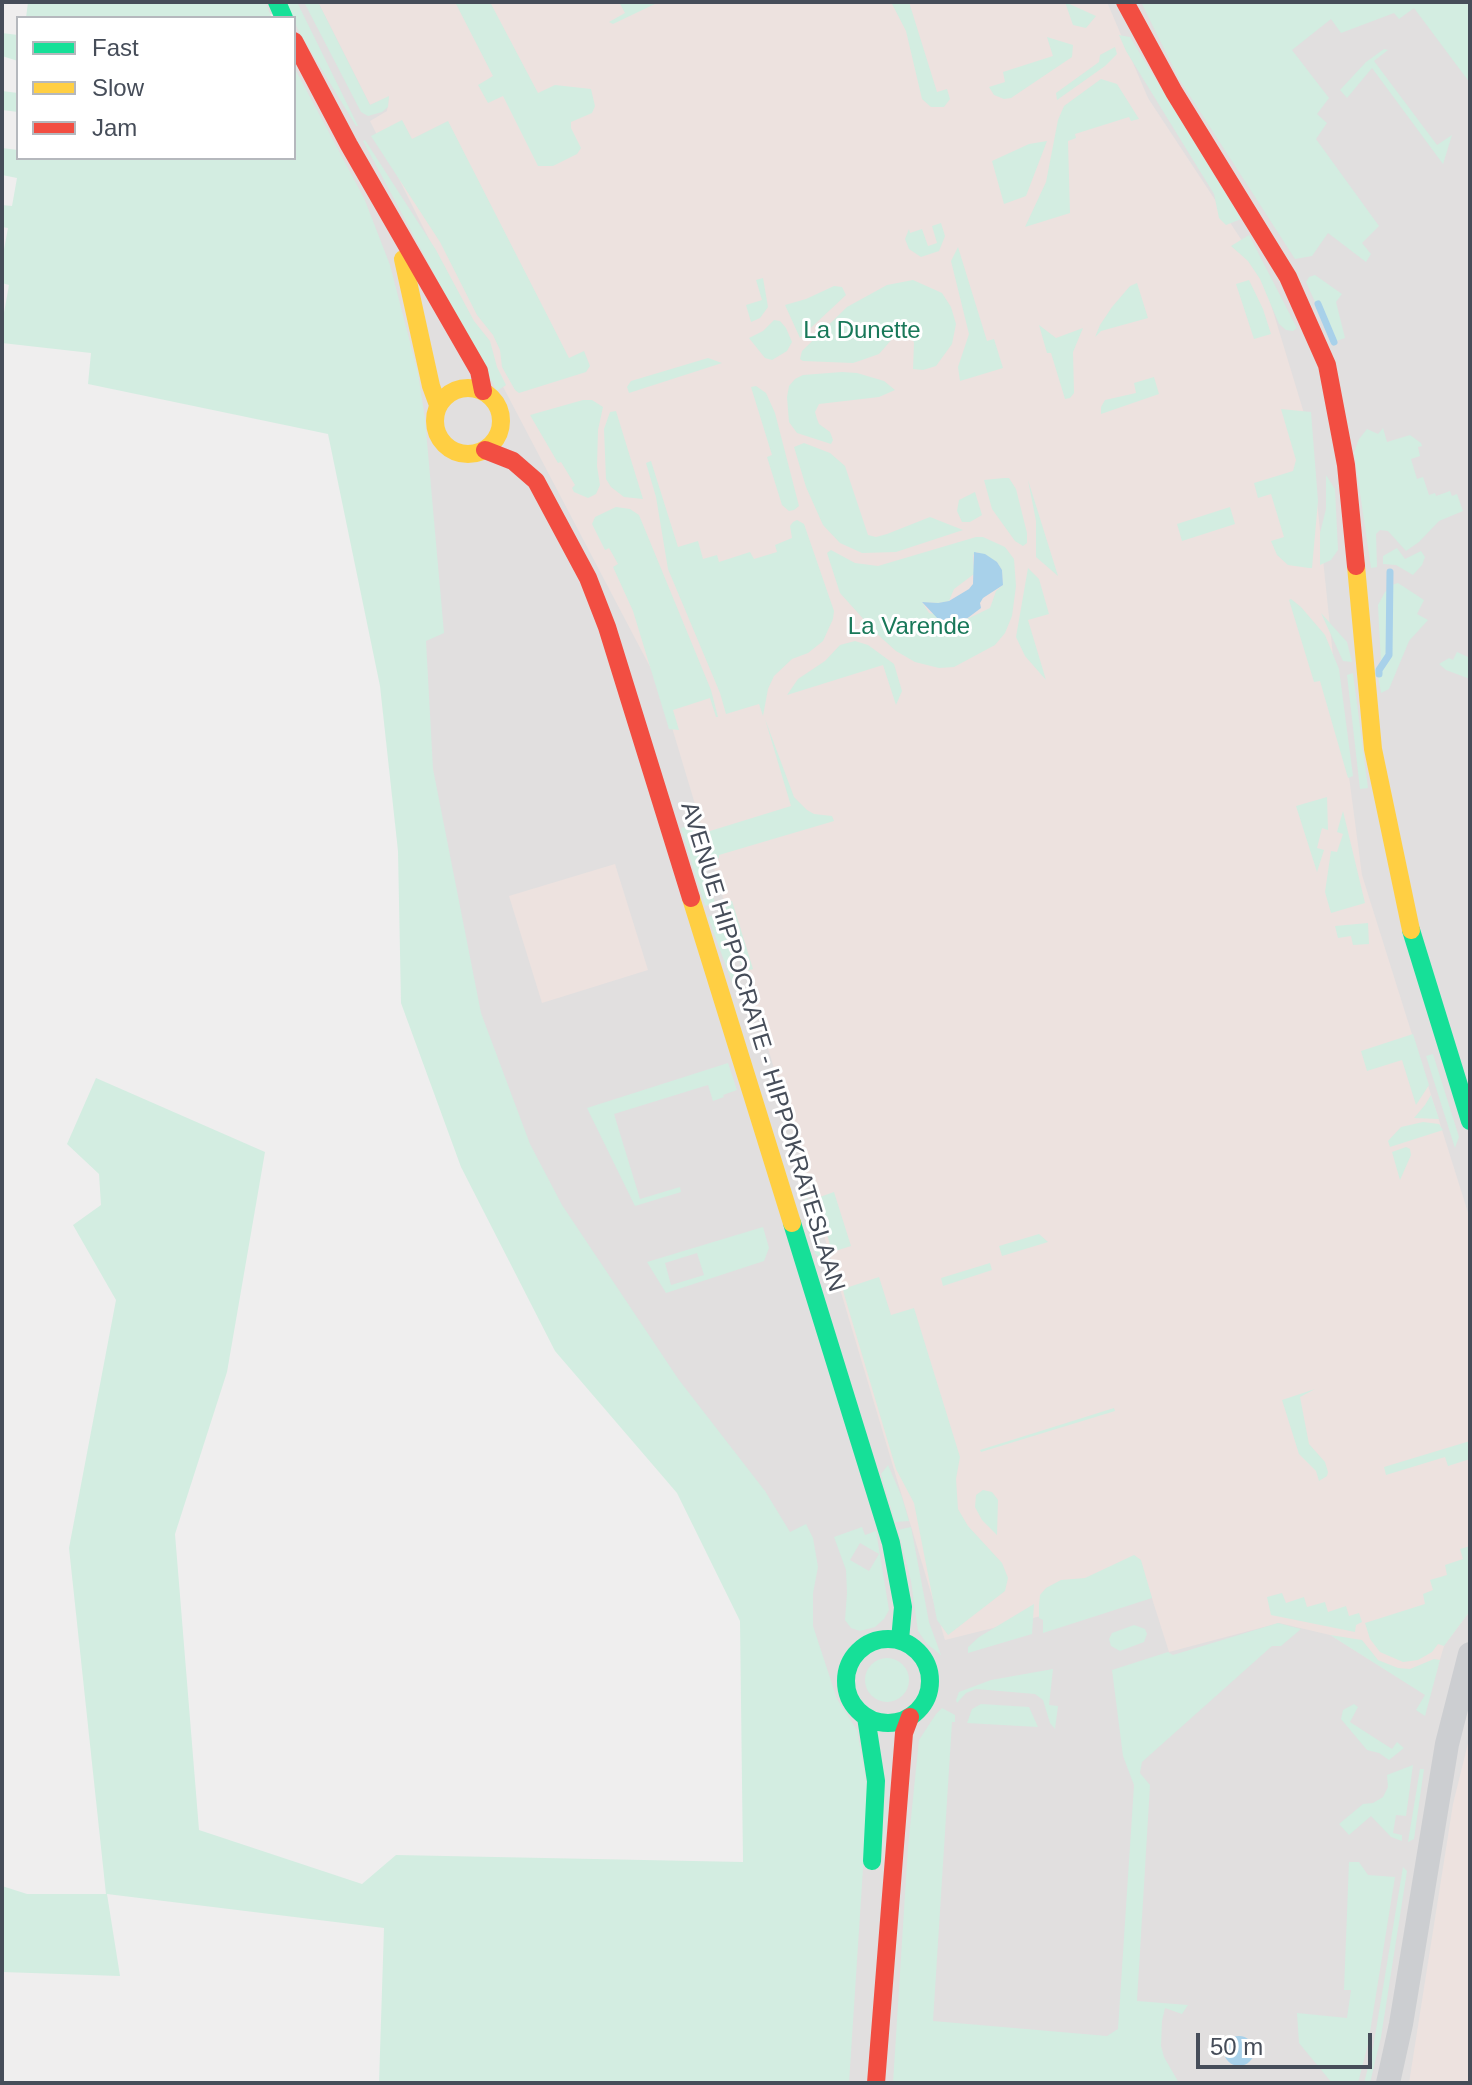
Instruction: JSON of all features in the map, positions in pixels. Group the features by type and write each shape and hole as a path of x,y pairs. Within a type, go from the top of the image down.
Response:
{"street":[{"path":"1125,2 1174,92 1288,277 1327,365 1346,465 1373,749 1406,915 1470,1121"},
{"name":"AVENUE HIPPOCRATE - HIPPOKRATESLAAN","path":"296,45 479,371 483,391 498,407 501,428 520,444 536,469 536,481"},
{"name":"AVENUE HIPPOCRATE - HIPPOKRATESLAAN","path":"397,229 431,386 438,405 434,425 445,445 457,453 467,455 485,450 513,461 536,481 588,578 626,684 891,1543 903,1607 900,1640"},
{"path":"438,405 450,392 458,389 483,391"},
{"path":"485,450 501,428"},
{"path":"871,1883 876,1781 866,1717 850,1698 846,1686 849,1665 867,1644 883,1639 900,1640 921,1654 930,1678 926,1700 910,1717 904,1733 876,2083"},
{"path":"1388,2083 1401,2024 1447,1744 1470,1654"},
{"path":"866,1717 888,1723 910,1717"}],"shaded area":[{"path":"199,2 1470,2 1470,2083 809,2083 787,1674 606,1369 410,843 294,160 296,16"},
{"path":"318,2 1107,2 1148,98 1260,268 1310,433 1333,656 1362,875 1470,1219 1470,1611 1444,1646 1429,1697 1330,1635 1279,1623 1169,1652 1149,1589 945,1640 659,684 500,381 370,121 387,111 389,97 370,105"},
{"path":"615,864 648,970 542,1003 509,896"},
{"path":"1470,1735 1470,2083 1409,2083 1453,1804"}],"green space":[{"path":"28,2 265,2 271,16 26,16"},
{"path":"286,2 297,2 358,126 299,32 296,16 292,16"},
{"path":"304,2 318,2 370,105 389,96 388,107 382,112 368,116 361,112"},
{"path":"455,2 490,2 538,93 555,85 591,89 595,106 592,113 571,122 581,148 577,154 553,166 538,166 503,96 488,103 478,85 493,76"},
{"path":"619,2 659,2 613,24 609,22 625,13"},
{"path":"891,2 909,2 937,92 947,89 950,99 944,107 931,107 922,99 906,31"},
{"path":"1065,2 1096,16 1086,28 1073,25"},
{"path":"1141,2 1470,2 1470,83 1414,8 1399,19 1394,13 1341,33 1331,19 1292,50 1329,98 1317,114 1327,123 1316,139 1379,226 1362,243 1371,254 1366,262 1328,233 1312,256 1295,259 1179,79"},
{"path":"2,33 16,35 16,60 2,56"},
{"path":"1119,35 1130,37 1241,219 1226,225 1219,218 1214,194"},
{"path":"1047,37 1073,45 1072,57 1011,98 994,95 989,87 1005,82 1003,72 1053,56"},
{"path":"1115,47 1117,54 1105,66 1057,100 1056,93 1099,62 1100,55"},
{"path":"1384,49 1388,50 1374,61 1437,145 1452,135 1443,164 1372,68 1347,98 1340,90 1366,62"},
{"path":"296,71 364,198 390,265 418,373 425,419 444,633 426,641 433,769 481,1013 530,1144 562,1205 679,1380 765,1491 790,1532 806,1524 813,1538 818,1567 813,1593 813,1626 837,1699 857,1730 868,1792 849,2083 379,2083 384,1928 107,1894 120,1976 2,1972 2,1886 27,1894 106,1894 69,1548 116,1300 73,1225 101,1205 99,1174 67,1144 96,1078 265,1152 227,1372 175,1534 199,1830 362,1884 396,1855 743,1862 740,1621 677,1493 555,1351 461,1167 401,1003 398,851 380,686 328,434 88,384 91,353 2,343 9,285 2,283 2,260 8,228 2,227 2,205 12,206 17,178 2,175 2,148 16,150 16,160 296,160"},
{"path":"1101,79 1117,84 1139,119 1131,121 1129,117 1075,134 1076,138 1068,141 1070,213 1025,227 1046,182 1058,120 1064,106"},
{"path":"2,91 16,93 16,112 2,110"},
{"path":"402,120 412,139 448,121 569,358 584,351 590,366 586,372 519,393 515,390 502,367 500,350 493,335 477,315 440,242 371,136"},
{"path":"363,141 436,250 474,321 490,341 506,385 497,391"},
{"path":"1047,141 1026,196 1004,204 992,161 1029,144"},
{"path":"941,223 945,236 939,251 921,257 909,249 905,239 909,229 910,233 922,229 928,246 937,243 932,226"},
{"path":"1249,235 1297,328 1293,331 1279,324 1260,279 1248,261 1231,246"},
{"path":"958,247 987,341 994,339 1003,368 960,381 958,367 969,334 951,261"},
{"path":"1315,275 1342,294 1336,302 1345,338 1333,342 1306,282"},
{"path":"763,278 768,307 760,318 751,322 746,305 762,300 756,280"},
{"name":"La Dunette","path":"913,280 942,293 951,307 956,324 952,344 936,366 913,369 914,342 903,335 893,338 879,354 853,363 800,359 802,351 847,307 887,285"},
{"path":"1249,280 1271,334 1254,339 1236,284"},
{"path":"1137,283 1148,318 1101,331 1095,337 1112,307 1130,286"},
{"path":"834,286 842,287 846,295 800,338 785,305"},
{"path":"774,320 780,321 786,328 792,342 787,351 772,360 765,358 749,338 763,331"},
{"path":"1039,325 1056,338 1083,328 1073,352 1074,393 1070,398 1065,399"},
{"path":"708,358 722,363 629,393 627,387 631,381"},
{"path":"842,372 884,381 895,390 879,397 819,404 815,412 817,419 830,432 831,444 797,433 789,422 789,386 803,375"},
{"path":"1154,377 1159,394 1101,414 1105,400 1136,393 1134,383"},
{"path":"756,386 766,393 775,413 799,506 794,510 789,511 782,505 767,457 772,455 751,387"},
{"path":"592,400 603,407 598,430 600,485 596,494 588,498 574,492 572,488 575,485 561,462 558,463 530,415"},
{"path":"1281,409 1311,412 1318,501 1312,568 1288,565 1277,555 1271,541 1284,537 1271,494 1258,498 1254,483 1293,471 1296,460"},
{"path":"616,411 643,499 624,497 606,479 604,429 610,412"},
{"path":"1383,428 1387,442 1410,435 1421,443 1422,446 1418,447 1420,456 1411,459 1417,479 1423,477 1429,495 1450,491 1452,496 1457,494 1463,511 1439,521 1406,551 1388,531 1380,530 1376,534 1377,567 1371,568 1354,452 1367,429 1378,434"},
{"path":"804,443 830,453 845,466 868,535 876,537 887,534 930,517 963,530 896,552 862,553 840,543 823,525 806,487 794,447"},
{"path":"651,461 678,547 698,541 703,559 717,555 719,562 750,552 754,559 777,552 775,545 792,538 790,526 793,522 797,520 804,524 834,611 833,619 823,641 808,653 792,659 774,676 763,716 759,704 726,714 668,569 656,497 646,463"},
{"path":"1326,475 1335,489 1338,550 1331,560 1320,565 1320,533 1326,509"},
{"path":"1009,478 1016,489 1027,533 1027,543 1023,546 1015,541 992,509 984,480"},
{"path":"1028,480 1058,576 1036,557 1036,521"},
{"path":"975,492 982,515 970,522 962,522 957,511 959,500"},
{"path":"616,507 630,509 639,515 711,690 718,717 710,698 673,710 679,730 669,729 633,611 613,567 618,564 609,548 605,550 592,524 595,517"},
{"path":"1230,507 1235,524 1182,541 1177,524"},
{"name":"La Varende","path":"976,537 1005,547 1014,559 1016,586 1012,616 1005,633 995,645 954,667 939,668 915,662 896,651 876,633 840,593 827,553 831,550 855,563 878,566","holes":["977,552 997,562 1002,570 1003,585 996,591 990,608 965,620 929,613 922,602 949,601 954,589 974,574 973,555"]},
{"path":"1397,548 1405,559 1421,551 1425,557 1413,575 1396,565 1383,564 1383,556"},
{"path":"1028,568 1039,579 1049,614 1028,620 1046,680 1025,656 1016,637"},
{"path":"1398,583 1424,600 1417,614 1428,620 1409,641 1389,689 1381,693 1377,671 1381,663 1378,605 1385,592"},
{"path":"1291,599 1325,635 1339,669 1353,776 1348,778 1320,681 1314,682"},
{"path":"1321,613 1347,642 1352,662 1343,661"},
{"path":"855,641 868,645 894,664 902,691 896,705 883,665 787,695 798,679 825,661 840,645"},
{"path":"1457,652 1470,655 1470,679 1439,664 1449,658 1453,660"},
{"path":"1353,673 1368,788 1360,789 1347,675"},
{"path":"765,719 794,797 807,810 832,816 834,821 719,855 719,858 710,861 701,830 710,831 791,806"},
{"path":"1327,797 1328,830 1322,828 1317,848 1324,850 1317,872 1296,806"},
{"path":"1343,811 1365,903 1331,913 1325,892 1331,851 1337,852 1343,834 1337,832"},
{"path":"691,825 715,903 705,906 681,828"},
{"path":"732,901 753,969 743,972 723,904"},
{"path":"719,913 737,973 732,979 735,991 708,917"},
{"path":"1368,923 1369,944 1353,945 1351,936 1338,938 1335,926"},
{"path":"1413,1034 1429,1085 1416,1105 1402,1060 1367,1071 1361,1051"},
{"path":"1433,1054 1459,1137 1455,1148 1426,1056"},
{"path":"728,1063 737,1090 724,1097 713,1101 708,1085 614,1114 640,1199 680,1187 681,1192 635,1206 587,1108"},
{"path":"1431,1095 1439,1119 1414,1118 1425,1105"},
{"path":"1423,1122 1439,1124 1443,1130 1390,1147 1388,1141 1401,1127"},
{"path":"1406,1147 1411,1155 1400,1180 1392,1152"},
{"path":"834,1192 851,1246 832,1252 817,1198"},
{"path":"807,1198 826,1262 815,1254 802,1203"},
{"path":"763,1227 769,1248 764,1261 666,1293 647,1262","holes":["697,1253 704,1275 671,1285 665,1263"]},
{"path":"1039,1234 1048,1242 1002,1256 999,1246"},
{"path":"990,1263 992,1270 943,1286 941,1278"},
{"path":"879,1277 891,1315 914,1308 960,1457 956,1479 958,1509 968,1526 1002,1563 1008,1578 1005,1591 948,1635 937,1620 914,1503 896,1469 843,1289"},
{"path":"1315,1389 1300,1397 1309,1444 1325,1462 1328,1472 1319,1481 1316,1471 1299,1454 1282,1400"},
{"path":"1114,1408 1115,1411 980,1450"},
{"path":"1470,1441 1470,1459 1448,1466 1445,1457 1386,1475 1384,1467"},
{"path":"888,1465 909,1521 895,1522 881,1474"},
{"path":"983,1490 992,1492 998,1500 997,1535 982,1520 975,1507 976,1495"},
{"path":"862,1527 865,1535 876,1531 889,1610 875,1627 860,1631 851,1628 845,1620 846,1570 834,1537","holes":["860,1543 879,1554 869,1571 850,1560"]},
{"path":"911,1527 929,1622 941,1655 927,1644 918,1631 911,1581 898,1530"},
{"path":"1470,1546 1470,1611 1444,1646 1438,1644 1432,1652 1418,1660 1403,1662 1380,1652 1370,1639 1365,1623 1425,1604 1423,1594 1433,1590 1430,1580 1447,1575 1445,1565 1463,1559 1460,1549"},
{"path":"1134,1555 1141,1560 1152,1598 1043,1633 1039,1605 1040,1595 1046,1588 1061,1580 1085,1578"},
{"path":"1282,1593 1286,1603 1304,1597 1307,1607 1325,1602 1328,1612 1346,1606 1349,1616 1359,1613 1362,1622 1356,1625 1355,1632 1271,1615 1267,1597"},
{"path":"1034,1604 1032,1634 968,1653 968,1647 979,1637"},
{"path":"1278,1623 1301,1629 1281,1646 1272,1646 1142,1762 1140,1773 1150,1785 1137,2001 1188,2005 1182,2014 1165,2008 1162,2021 1164,2057 1179,2083 893,2083 908,1847 919,1740 936,1714 942,1708 955,1715 955,1722 952,1722 933,2021 1107,2036 1118,2029 1134,1785 1123,1756 1112,1670"},
{"path":"1134,1625 1145,1629 1144,1642 1120,1651 1111,1646 1109,1639 1112,1633"},
{"path":"1330,1635 1362,1640 1378,1660 1398,1668 1410,1669 1434,1659 1440,1660 1425,1716 1416,1710 1425,1695"},
{"path":"887,1658 902,1665 909,1680 902,1695 887,1702 872,1695 865,1680 872,1665"},
{"path":"1053,1669 1049,1705 1058,1706 1055,1729 1043,1700 1035,1694 976,1689 966,1693 957,1703 959,1692 991,1680"},
{"path":"981,1704 1029,1707 1038,1727 967,1723 972,1709"},
{"path":"1354,1704 1358,1707 1350,1722 1392,1749 1397,1742 1404,1748 1389,1760 1367,1750 1341,1719 1343,1710"},
{"path":"1413,1765 1406,1816 1396,1815 1393,1833 1402,1835 1402,1841 1391,1837 1371,1816 1349,1835 1339,1824 1363,1804 1383,1797 1388,1787 1387,1775"},
{"path":"1420,1769 1424,1769 1414,1839 1408,1842"},
{"path":"1349,1862 1359,1862 1368,1875 1395,1877 1368,2044 1358,2083 1332,2083 1299,2043 1297,2013 1347,2018 1351,1990 1344,1990"},
{"path":"1403,1867 1407,1871 1381,2037 1370,2083 1364,2083 1373,2048"}],"water":[{"path":"974,552 985,554 997,562 1002,570 1003,585 983,598 981,608 965,620 939,620 922,602 949,601 969,589 973,584"},
{"path":"1239,2036 1249,2041 1254,2051 1249,2061 1239,2066 1229,2061 1224,2051 1229,2041"}],"waterway":[{"path":"1318,304 1334,342"},
{"path":"1379,674 1389,655 1390,572"}],"traffic: fast":[{"path":"277,2 283,16"},
{"path":"1411,930 1470,1121"},
{"path":"792,1223 891,1543 903,1607 900,1640"},
{"path":"888,1639 904,1642 918,1651 927,1665 930,1681 927,1697 918,1711 904,1720 888,1723 872,1720 858,1711 849,1697 846,1681 849,1665 858,1651 872,1642 888,1639"},
{"path":"866,1717 876,1781 872,1861"}],"traffic: slow":[{"path":"403,259 438,405"},
{"path":"461,388 475,388 487,393 496,402 501,421 499,434 492,445 475,454 461,454 449,449 440,440 435,428 435,414 440,402 449,393 461,388"},
{"path":"1356,566 1373,749 1411,930"},
{"path":"691,898 792,1223"}],"traffic: jam":[{"path":"1125,2 1174,92 1288,277 1327,365 1346,465 1356,566"},
{"path":"296,45 349,145 479,371 483,391"},
{"path":"485,450 513,461 536,481 588,578 607,627 691,898"},
{"path":"876,2083 904,1733 910,1717"}]}
